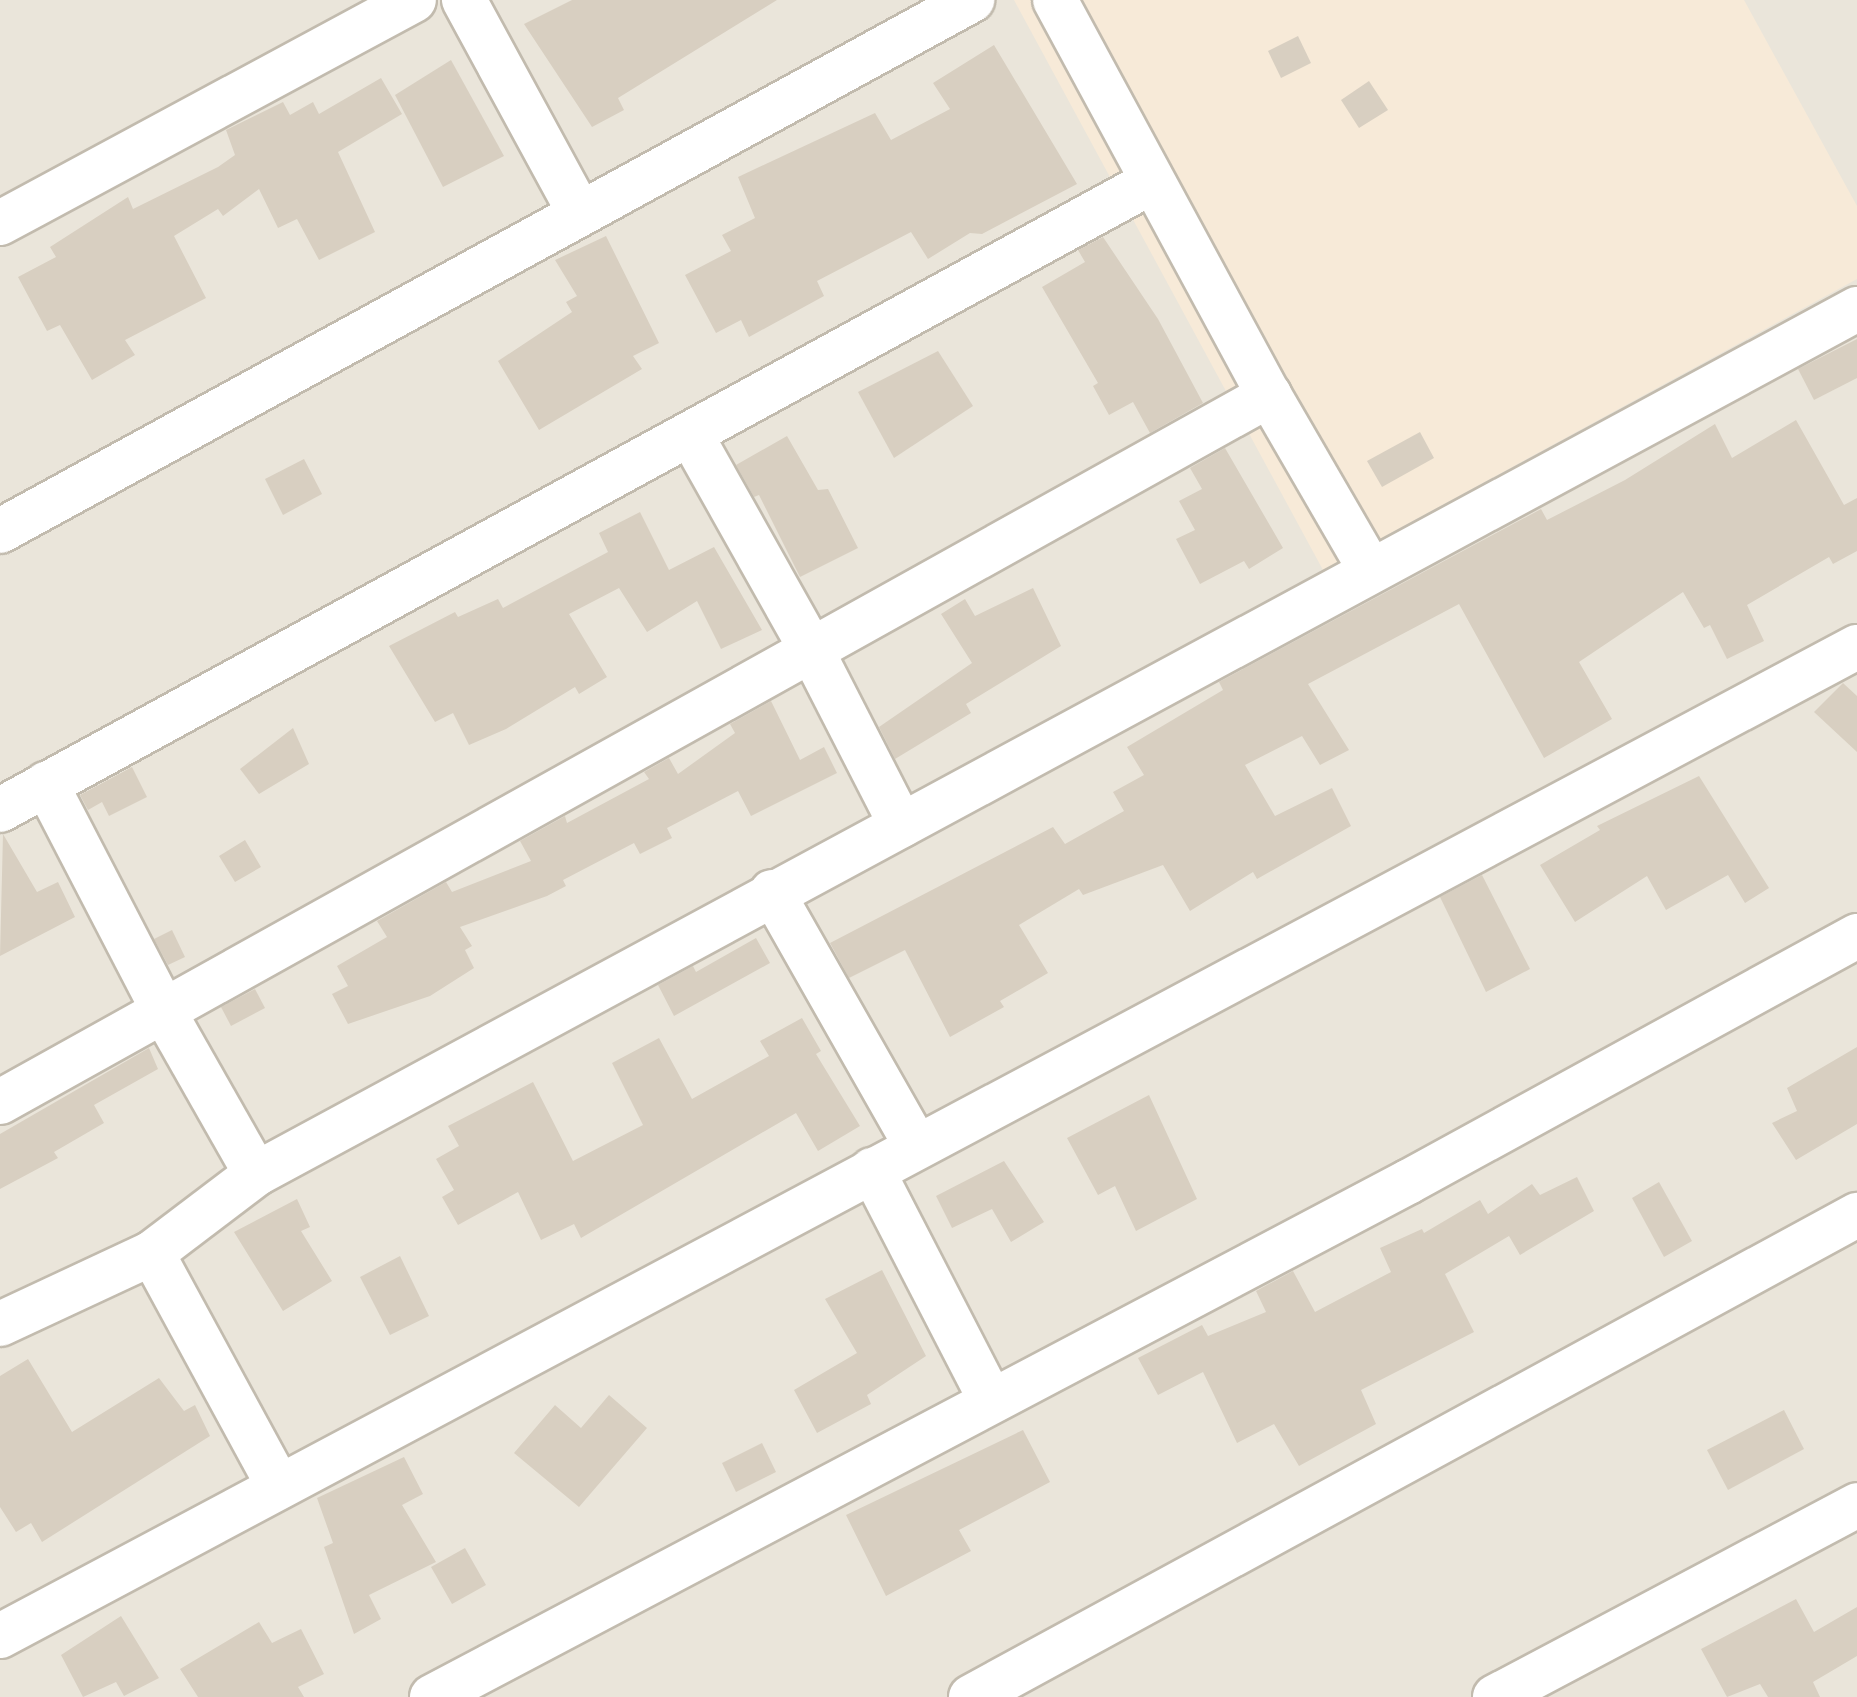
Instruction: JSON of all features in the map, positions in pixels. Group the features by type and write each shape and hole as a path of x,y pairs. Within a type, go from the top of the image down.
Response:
{"street":[{"path":"0,223 414,0"},
{"path":"464,0 580,214"},
{"path":"0,531 972,0"},
{"path":"1055,0 1269,395 1371,571"},
{"path":"0,810 692,437 1153,181"},
{"path":"0,1324 152,1253 256,1174 772,892 1857,309"},
{"path":"0,1102 1269,395"},
{"path":"692,437 811,649 901,825"},
{"path":"0,1636 1857,647"},
{"path":"46,784 164,1012 256,1174"},
{"path":"772,892 916,1146"},
{"path":"432,1697 990,1399 1408,1182 1857,936"},
{"path":"872,1170 990,1399"},
{"path":"971,1697 1857,1215"},
{"path":"152,1253 279,1487"},
{"path":"1495,1697 1857,1505"}],"shaded area":[{"path":"0,0 1857,0 1857,1697 0,1697"},
{"path":"1014,0 1744,0 1857,206 1857,279 1323,570"}],"building":[{"path":"572,0 777,0 618,98 624,110 592,127 524,24"},
{"path":"1298,36 1311,63 1281,78 1268,51"},
{"path":"994,45 1077,184 982,234 970,233 928,259 911,232 817,281 824,296 749,337 741,320 716,333 685,275 731,251 722,235 755,218 738,177 875,113 891,140 950,109 933,83"},
{"path":"451,60 504,156 443,187 395,95"},
{"path":"381,78 402,114 338,152 375,232 319,260 297,219 278,228 259,189 223,216 218,209 174,236 206,298 125,340 135,355 92,380 60,325 47,331 18,277 56,257 50,247 128,197 133,209 218,167 235,155 226,130 283,102 290,115 313,102 319,114"},
{"path":"1369,81 1388,110 1359,128 1341,100"},
{"path":"606,236 659,343 633,356 642,369 539,430 498,361 572,312 566,302 577,296 555,260"},
{"path":"1103,237 1158,319 1203,403 1150,433 1133,402 1109,415 1093,386 1098,383 1042,287 1085,262 1078,250"},
{"path":"1857,339 1857,378 1814,400 1798,369"},
{"path":"938,351 973,406 894,458 858,392"},
{"path":"1796,420 1844,505 1857,498 1857,551 1833,564 1829,557 1747,605 1764,641 1727,659 1710,625 1704,628 1683,592 1579,662 1612,719 1544,758 1459,604 1308,684 1349,750 1320,765 1302,736 1245,765 1275,816 1332,788 1351,826 1257,879 1253,872 1190,911 1163,865 1083,895 1079,889 1019,925 1048,973 1000,1001 1004,1007 950,1037 905,950 849,978 830,943 1053,827 1065,844 1124,811 1113,792 1144,775 1127,747 1223,690 1219,682 1541,509 1547,520 1625,480 1715,424 1732,458"},
{"path":"1420,432 1434,458 1382,487 1367,461"},
{"path":"787,436 818,490 828,489 858,548 800,577 759,495 754,497 736,465"},
{"path":"1225,448 1283,548 1249,569 1244,561 1200,584 1176,539 1195,530 1179,501 1202,489 1190,468"},
{"path":"304,459 322,494 283,515 265,479"},
{"path":"640,512 669,570 714,547 762,630 721,649 697,601 647,632 619,588 569,614 607,677 579,694 575,687 506,729 469,745 453,713 435,722 389,646 455,612 458,617 498,599 503,608 608,552 599,533"},
{"path":"1033,588 1061,646 966,704 971,713 895,759 879,727 972,663 941,614 965,599 975,616"},
{"path":"1843,683 1857,696 1857,752 1814,712"},
{"path":"771,701 800,760 824,747 837,773 751,816 738,791 667,828 672,838 640,854 634,843 563,880 566,886 547,896 460,927 472,946 465,950 474,968 430,996 348,1024 332,994 348,986 337,966 387,937 377,921 446,882 452,892 531,861 520,841 565,816 567,823 649,779 644,772 669,758 678,774 735,733 730,724"},
{"path":"293,728 309,764 259,794 240,769"},
{"path":"132,767 147,797 109,816 102,802 88,810 80,795"},
{"path":"1699,776 1769,888 1745,903 1728,875 1666,910 1647,876 1575,922 1540,865 1600,830 1597,826"},
{"path":"3,834 37,892 58,882 75,917 0,956"},
{"path":"245,840 261,867 235,882 219,856"},
{"path":"1482,875 1530,969 1486,992 1440,897"},
{"path":"172,930 185,957 168,965 154,939"},
{"path":"756,938 770,963 674,1016 658,985 693,966 696,972"},
{"path":"255,989 265,1008 231,1026 221,1007"},
{"path":"802,1018 821,1051 816,1054 860,1126 818,1151 796,1113 581,1238 574,1224 541,1240 518,1192 458,1225 442,1197 454,1190 436,1159 459,1146 448,1126 533,1082 573,1161 643,1125 612,1063 659,1038 692,1099 769,1056 760,1041"},
{"path":"1857,1047 1857,1124 1796,1160 1772,1123 1797,1111 1787,1088"},
{"path":"149,1048 158,1069 94,1105 104,1123 54,1152 58,1158 0,1189 0,1134"},
{"path":"1149,1095 1197,1199 1136,1231 1115,1186 1098,1195 1067,1138"},
{"path":"1004,1161 1044,1222 1011,1242 992,1209 952,1228 936,1196"},
{"path":"1577,1177 1594,1211 1520,1255 1509,1236 1445,1274 1474,1332 1361,1390 1376,1424 1299,1466 1274,1424 1237,1443 1203,1372 1158,1395 1138,1358 1202,1325 1208,1336 1266,1312 1256,1291 1293,1271 1315,1312 1391,1272 1380,1248 1422,1229 1424,1233 1480,1200 1488,1214 1532,1184 1540,1195"},
{"path":"1659,1182 1692,1241 1664,1257 1632,1198"},
{"path":"297,1199 310,1227 301,1231 332,1281 283,1311 234,1232"},
{"path":"400,1256 429,1316 390,1335 360,1277"},
{"path":"882,1270 926,1356 867,1395 871,1404 817,1433 794,1390 857,1353 825,1299"},
{"path":"28,1359 72,1432 159,1378 184,1411 195,1405 210,1436 42,1542 31,1523 16,1532 0,1507 0,1376"},
{"path":"609,1395 647,1428 579,1507 514,1453 555,1405 581,1428"},
{"path":"1784,1410 1804,1449 1728,1490 1707,1450"},
{"path":"1023,1430 1050,1482 959,1530 971,1551 886,1596 846,1515"},
{"path":"762,1443 776,1472 736,1492 722,1463"},
{"path":"404,1457 423,1494 402,1505 436,1562 369,1595 381,1619 354,1634 324,1547 333,1543 317,1498"},
{"path":"465,1548 486,1585 452,1604 431,1567"},
{"path":"1796,1599 1814,1632 1857,1607 1857,1656 1813,1682 1820,1697 1768,1697 1760,1684 1727,1697 1701,1649"},
{"path":"121,1616 159,1678 124,1696 116,1682 83,1697 61,1655"},
{"path":"259,1622 272,1643 301,1629 324,1674 298,1687 304,1697 198,1697 180,1669"}]}
